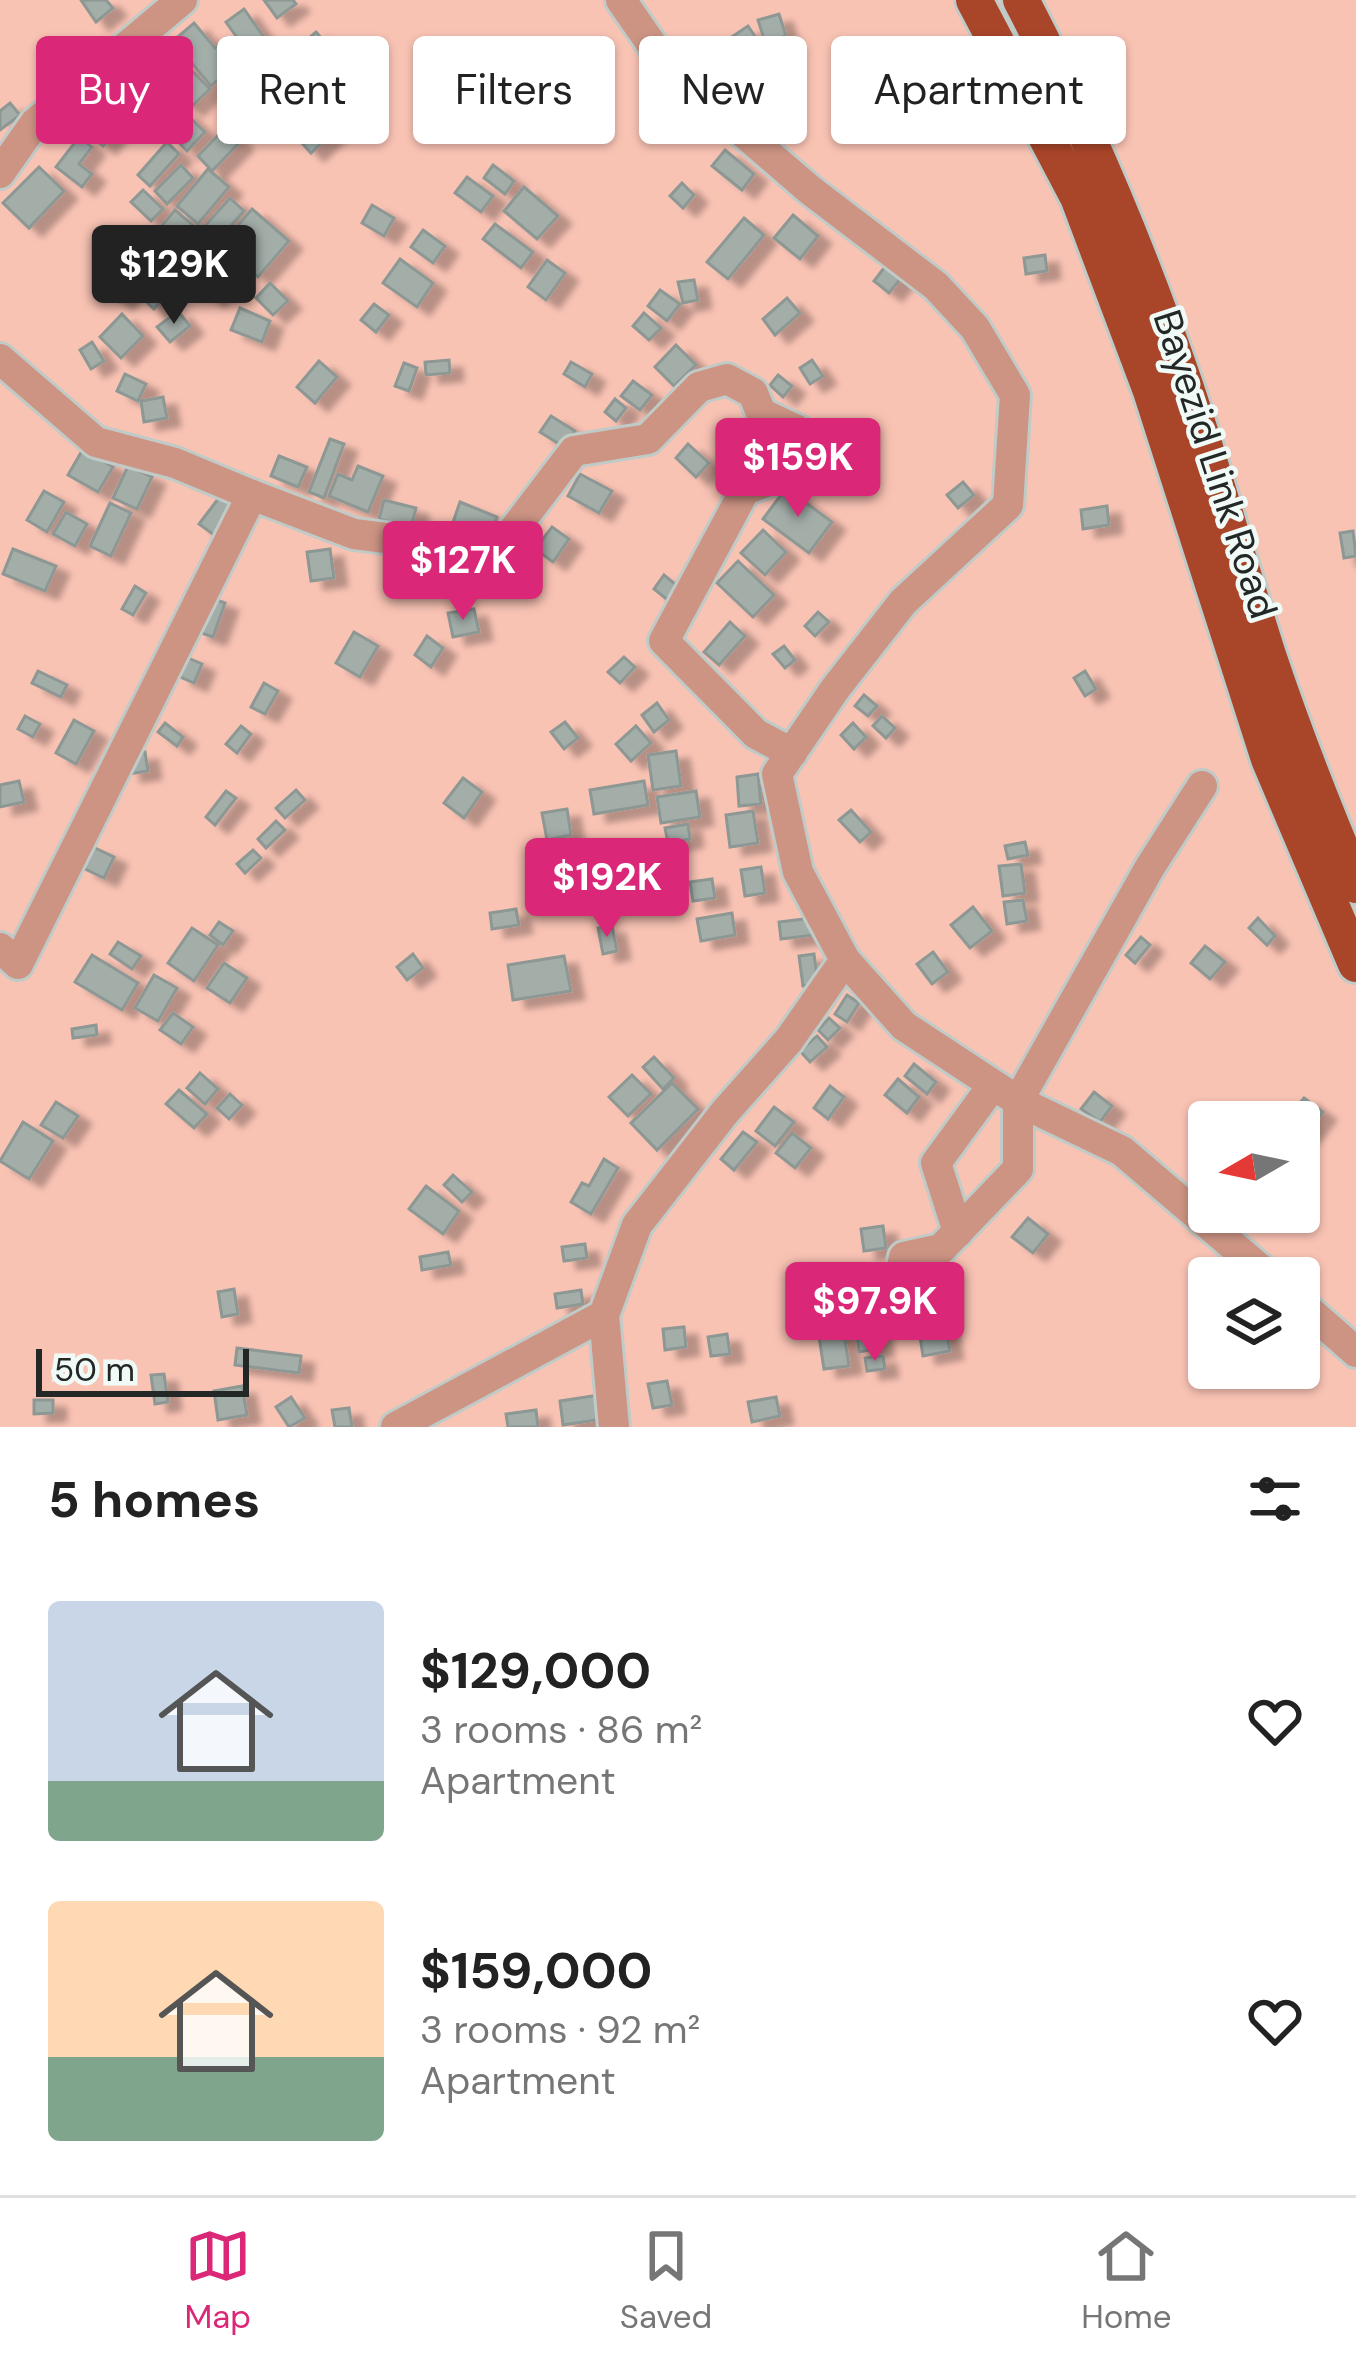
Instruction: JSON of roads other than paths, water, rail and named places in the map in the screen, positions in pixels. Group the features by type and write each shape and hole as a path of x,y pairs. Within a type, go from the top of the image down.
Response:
{"main road":[{"name":"Bayezid Link Road","path":"974,0 1078,197 1151,391 1268,759 1356,964"},
{"name":"Bayezid Link Road","path":"1021,0 1067,89 1147,282 1213,469 1274,673 1356,885"}],"street":[{"path":"0,173 35,123 181,0"},
{"path":"621,0 668,68 810,190 936,286 975,328 1015,395 1008,505 903,602 835,689 778,774 798,872 844,960 904,1026 1005,1092 1122,1151 1246,1257"},
{"path":"0,359 96,442 175,463 354,534 497,551 574,452 648,439 699,387 728,380 753,393 761,413 797,430 790,473 746,490 664,641 756,734 792,753"},
{"path":"6,961 50,906 251,495"},
{"path":"958,1232 936,1163 1005,1092 1202,786"},
{"path":"614,1427 604,1316 637,1225 725,1112 789,1040 844,960"},
{"path":"896,1300 904,1257 941,1249 1018,1168 1005,1092"},
{"path":"395,1427 604,1316"},
{"path":"1320,1320 1356,1352"}]}
